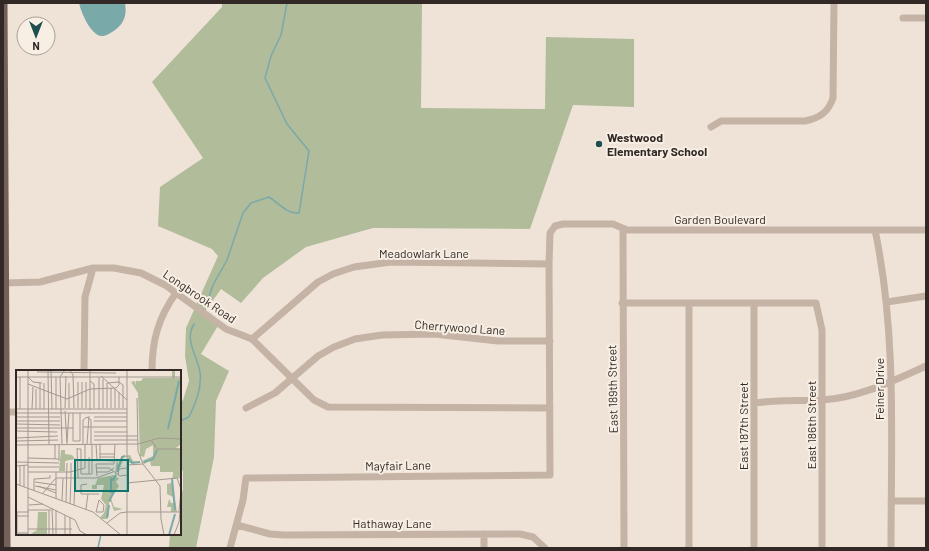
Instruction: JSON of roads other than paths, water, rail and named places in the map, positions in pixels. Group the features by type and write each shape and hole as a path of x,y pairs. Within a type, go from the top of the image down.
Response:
{"main road":[{"path":"3,3 4,454 6,548"}],"street":[{"path":"711,127 721,121 804,121 815,119 830,108 833,98 834,3"},
{"path":"903,18 926,18"},
{"name":"Garden Boulevard","path":"549,264 550,233 555,226 563,224 613,224 623,229 926,230"},
{"name":"East 189th Street","path":"623,229 622,303 624,548"},
{"name":"Feiner Drive","path":"875,230 882,263 887,302 891,382 891,548"},
{"name":"Meadowlark Lane","path":"252,339 318,282 333,274 354,267 391,262 549,264"},
{"path":"549,264 550,408"},
{"path":"84,370 85,297 93,268"},
{"name":"Longbrook Road","path":"4,283 40,282 93,268 114,268 141,273 155,279 226,329 252,339 314,400 328,407 550,408"},
{"path":"152,370 152,350 156,329 162,315 176,293"},
{"path":"887,302 926,296"},
{"path":"622,303 754,303"},
{"path":"689,303 689,548"},
{"name":"East 186th Street","path":"754,303 816,303 822,330 822,548"},
{"name":"East 187th Street","path":"754,303 754,548"},
{"name":"Cherrywood Lane","path":"246,408 275,393 318,356 334,346 355,339 434,334 498,341 550,341"},
{"path":"754,403 822,400 857,393 891,382 926,366"},
{"name":"Mayfair Lane","path":"237,525 246,478 550,475 550,408"},
{"path":"5,412 16,412"},
{"path":"891,501 926,501"},
{"path":"230,548 237,525"},
{"name":"Hathaway Lane","path":"237,525 270,534 284,535 520,534 533,538 545,547"},
{"path":"484,534 484,548"}],"water":[{"path":"79,3 125,3 125,17 117,29 107,35 101,36 90,27 84,17"}],"waterway":[{"path":"208,300 213,285 227,260 243,213 251,203 269,197 287,210 299,213 309,151 287,124 265,78 271,56 281,35 287,3"},
{"path":"181,421 189,417 196,401 200,383 200,372 192,348 190,336 194,324"},
{"path":"98,548 101,535"}],"place":[{"name":"Westwood Elementary School","path":"599,144"}]}
